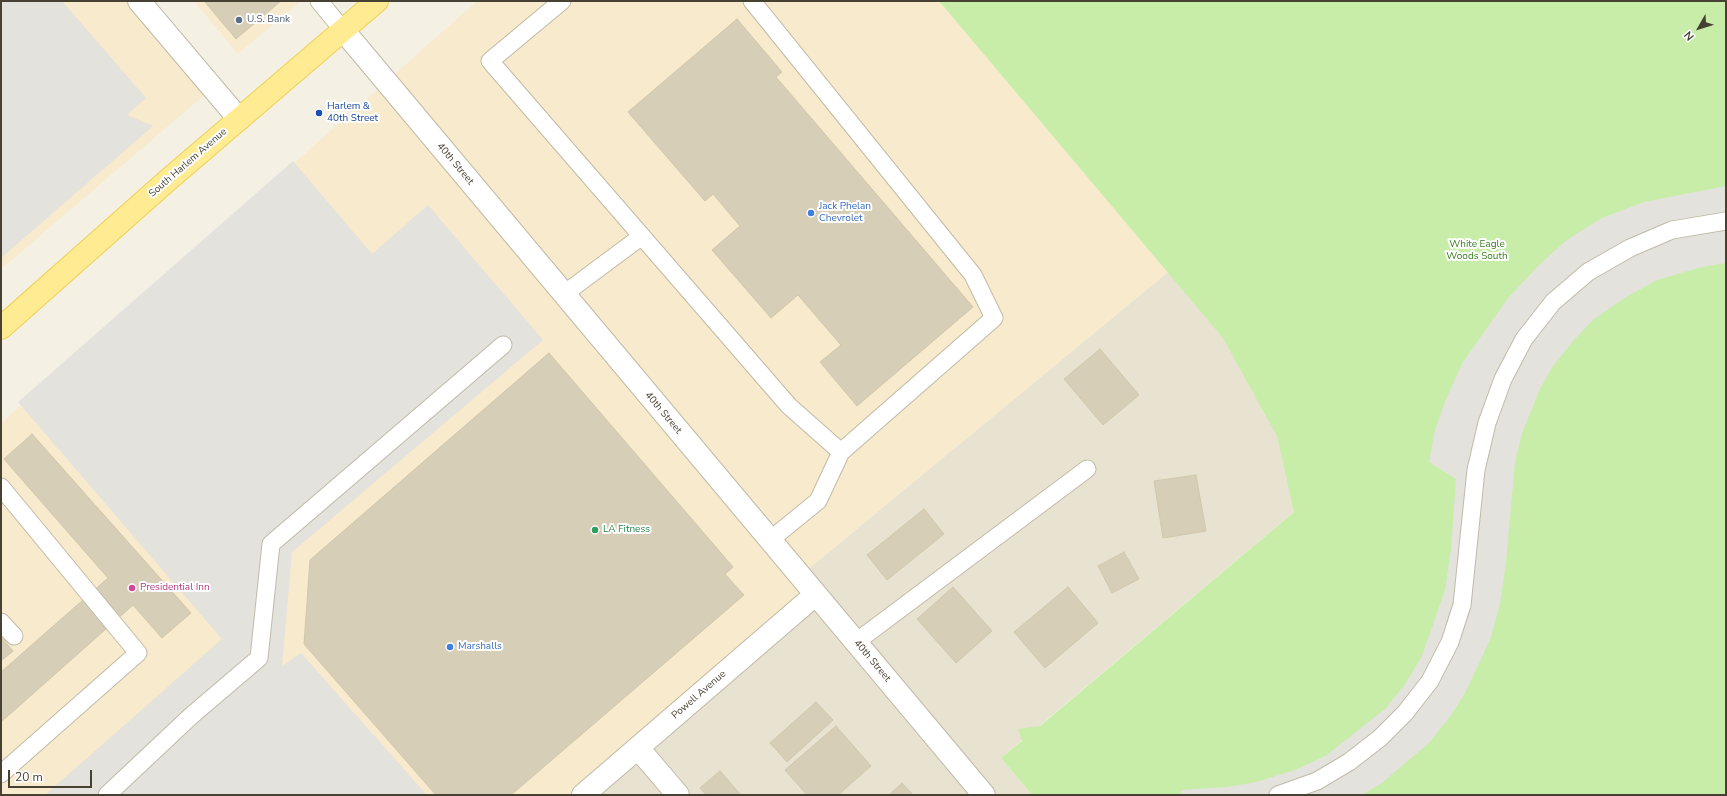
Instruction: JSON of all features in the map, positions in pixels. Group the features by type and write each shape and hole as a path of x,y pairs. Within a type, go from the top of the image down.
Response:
{"main road":[{"name":"South Harlem Avenue","path":"1,328 239,119 377,1"}],"street":[{"path":"139,1 239,119"},
{"name":"40th Street","path":"342,30 984,795"},
{"name":"Powell Avenue","path":"583,795 816,595"},
{"path":"638,748 678,795"}],"lane":[{"path":"319,1 342,30"},
{"path":"562,1 490,61 789,406 841,452"},
{"path":"752,1 973,275 994,318 841,452 818,501 770,540"},
{"path":"1278,795 1317,780 1349,762 1380,738 1400,718 1430,681 1450,642 1462,605 1476,470 1487,423 1504,380 1524,339 1553,302 1588,272 1630,248 1672,230 1726,220"},
{"path":"564,294 642,236"},
{"path":"107,795 191,716 259,658 271,544 503,345"},
{"path":"856,642 1087,469"},
{"path":"1,486 138,653 1,774"},
{"path":"1,622 14,636"}],"shaded area":[{"path":"1,1 131,1 209,91 1,269"},
{"path":"1,1 62,1 146,98 127,115 153,126 1,258"},
{"path":"194,1 301,1 238,54"},
{"path":"477,1 939,1 1168,272 801,575 816,594 583,795 1,795 1,423"},
{"path":"293,161 372,254 428,205 543,340 292,552 282,666 301,653 426,794 45,795 222,639 18,402"},
{"path":"1726,186 1726,263 1698,268 1657,280 1626,297 1594,319 1573,341 1553,366 1540,389 1522,433 1515,462 1506,562 1500,604 1490,640 1465,693 1451,715 1430,742 1383,782 1362,795 1181,795 1181,790 1227,787 1256,782 1295,770 1327,755 1386,708 1405,684 1422,656 1445,590 1451,549 1456,479 1429,462 1435,430 1446,399 1463,362 1508,298 1541,263 1568,239 1602,218 1644,202"},
{"path":"1168,272 1339,474 1001,758 1032,795 583,795 801,575"}],"green space":[{"name":"White Eagle Woods South","path":"939,1 1726,1 1726,795 1032,795 1001,758 1022,741 1018,729 1040,726 1294,512 1277,436 1223,338"}],"building":[{"name":"U.S. Bank","path":"204,1 281,1 236,39"},
{"name":"Jack Phelan Chevrolet","path":"737,19 782,72 776,77 973,307 857,406 820,362 841,345 798,295 771,318 712,250 740,226 713,194 705,201 628,112"},
{"path":"1100,349 1139,395 1103,425 1064,379"},
{"path":"549,353 733,567 725,574 744,595 511,795 436,795 304,644 310,560"},
{"name":"Presidential Inn","path":"32,434 191,613 162,638 133,605 1,722 1,672 108,578 4,459"},
{"path":"1196,475 1206,531 1163,538 1154,481"},
{"path":"924,509 944,534 887,580 867,555"},
{"path":"1124,552 1139,579 1112,593 1098,566"},
{"path":"953,587 992,631 956,663 917,619"},
{"path":"1068,587 1098,623 1045,668 1014,632"},
{"path":"1,637 13,651 1,661"},
{"path":"816,702 833,720 787,762 770,743"},
{"path":"836,726 871,766 838,795 807,795 785,770"},
{"path":"720,771 741,795 706,795 700,788"},
{"path":"902,783 913,795 889,795"}],"place":[{"name":"U.S. Bank","path":"239,20"},
{"name":"Harlem & 40th Street","path":"319,113"},
{"name":"Jack Phelan Chevrolet","path":"811,213"},
{"name":"LA Fitness","path":"595,530"},
{"name":"Presidential Inn","path":"132,588"},
{"name":"Marshalls","path":"450,647"}]}
